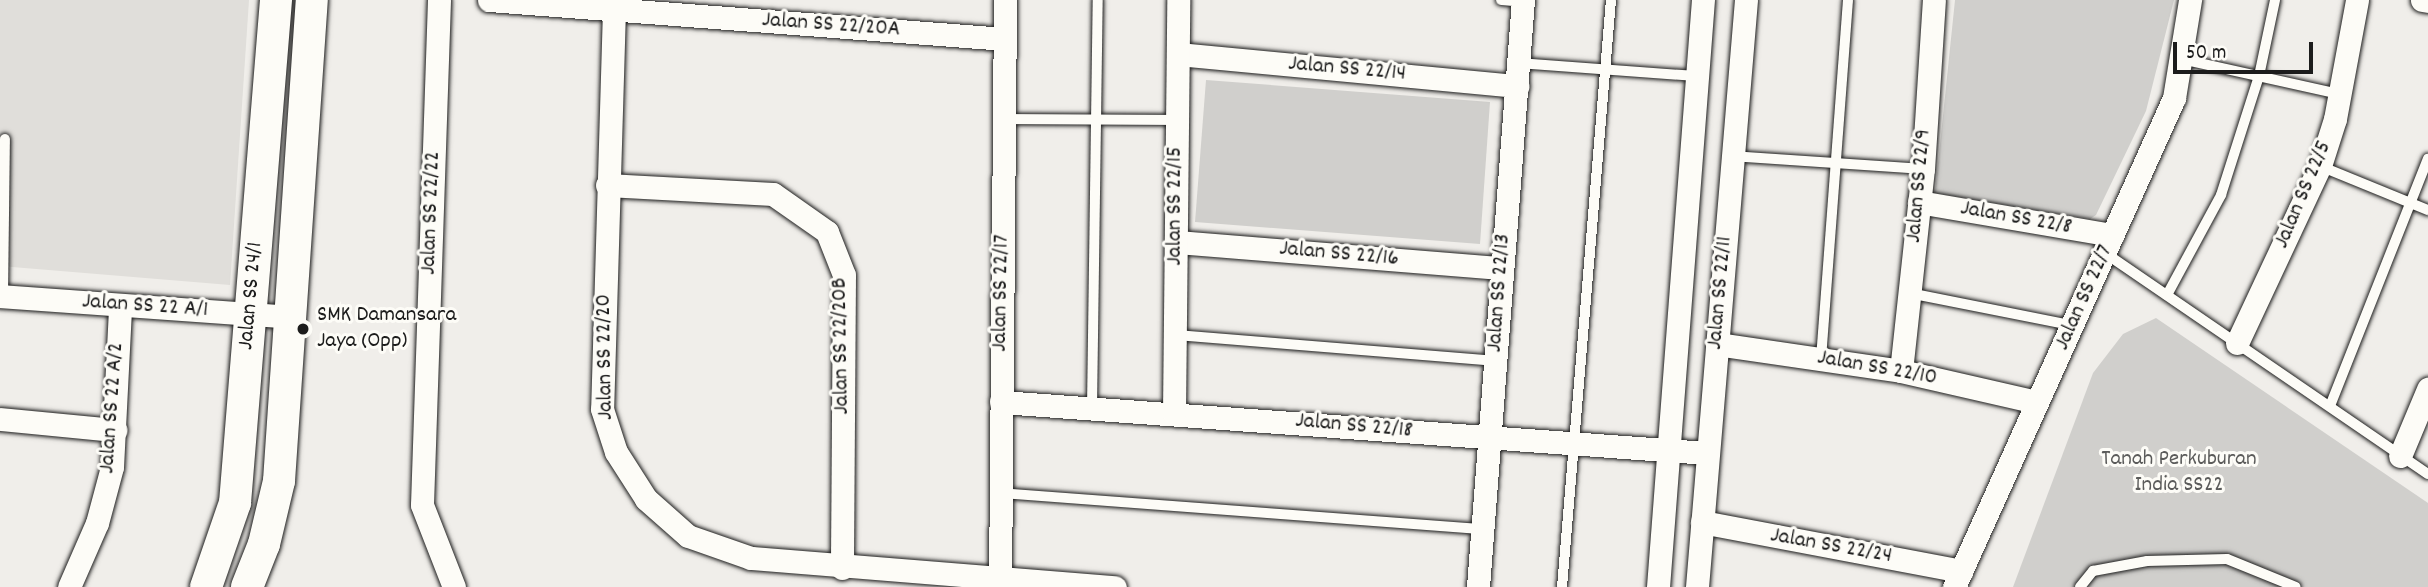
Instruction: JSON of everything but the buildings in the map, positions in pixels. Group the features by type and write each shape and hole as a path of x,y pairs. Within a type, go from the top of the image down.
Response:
{"main road":[{"name":"Jalan SS 24/1","path":"206,587 235,503 276,0"},
{"name":"Jalan SS 24/1","path":"247,587 264,544 279,481 312,0"}],"street":[{"name":"Jalan SS 22/22","path":"439,0 422,505 454,587"},
{"name":"Jalan SS 22/20A","path":"489,0 1005,39"},
{"name":"Jalan SS 22/17","path":"1000,583 1005,0"},
{"name":"Jalan SS 22/15","path":"1174,413 1178,0"},
{"path":"1658,587 1703,0"},
{"name":"Jalan SS 22/11","path":"1697,587 1746,0"},
{"name":"Jalan SS 22/9","path":"1901,371 1923,169 1934,0"},
{"name":"Jalan SS 22/7","path":"1957,579 2036,402 2075,326 2174,98 2190,0"},
{"name":"Jalan SS 22/5","path":"2238,343 2320,166 2339,94 2357,0"},
{"path":"2422,0 2428,1"},
{"name":"Jalan SS 22/13","path":"1478,587 1518,75 1516,1"},
{"name":"Jalan SS 22/20","path":"614,9 602,408 607,431 623,466 665,519 713,548 787,564 1000,583 1115,587"},
{"name":"Jalan SS 22/14","path":"1178,54 1518,75"},
{"name":"Jalan SS 22/20B","path":"607,185 773,194 827,232 844,275 842,568"},
{"name":"Jalan SS 22/8","path":"1919,202 2109,244"},
{"name":"Jalan SS 22/16","path":"1176,242 1502,268"},
{"name":"Jalan SS 22 A/1","path":"1,296 120,307 290,317"},
{"name":"Jalan SS 22 A/2","path":"69,587 97,523 112,467 120,307"},
{"name":"Jalan SS 22/10","path":"1717,344 1901,371 2036,402"},
{"path":"2400,456 2428,389"},
{"name":"Jalan SS 22/18","path":"1001,402 1707,453"},
{"path":"0,419 115,430"},
{"name":"Jalan SS 22/24","path":"1702,522 1957,579"}],"lane":[{"path":"1092,408 1098,0"},
{"path":"1562,587 1611,0"},
{"path":"1821,359 1848,0"},
{"path":"2167,295 2221,195 2259,76 2275,0"},
{"path":"2181,59 2339,94"},
{"path":"1518,75 1605,70 1699,76"},
{"path":"1004,119 1177,120"},
{"path":"1,296 5,139"},
{"path":"1732,156 1923,169"},
{"path":"2330,406 2428,159"},
{"path":"2320,166 2428,210"},
{"path":"2109,244 2167,295 2428,474"},
{"path":"1909,293 2075,326"},
{"path":"1175,335 1495,361"},
{"path":"1000,493 1482,528"},
{"path":"2080,587 2093,572 2147,561 2228,559 2296,587"}],"shaded area":[{"path":"0,0 249,0 230,285 0,266"}],"green space":[{"path":"1955,0 2174,0 2146,111 2096,215 2090,219 1935,193"},
{"path":"1206,80 1490,102 1480,244 1195,222"},
{"name":"Tanah Perkuburan India SS22","path":"2156,318 2428,503 2428,587 2013,587 2093,373 2123,334"}],"place":[{"name":"SMK Damansara Jaya (Opp)","path":"303,329"}]}
